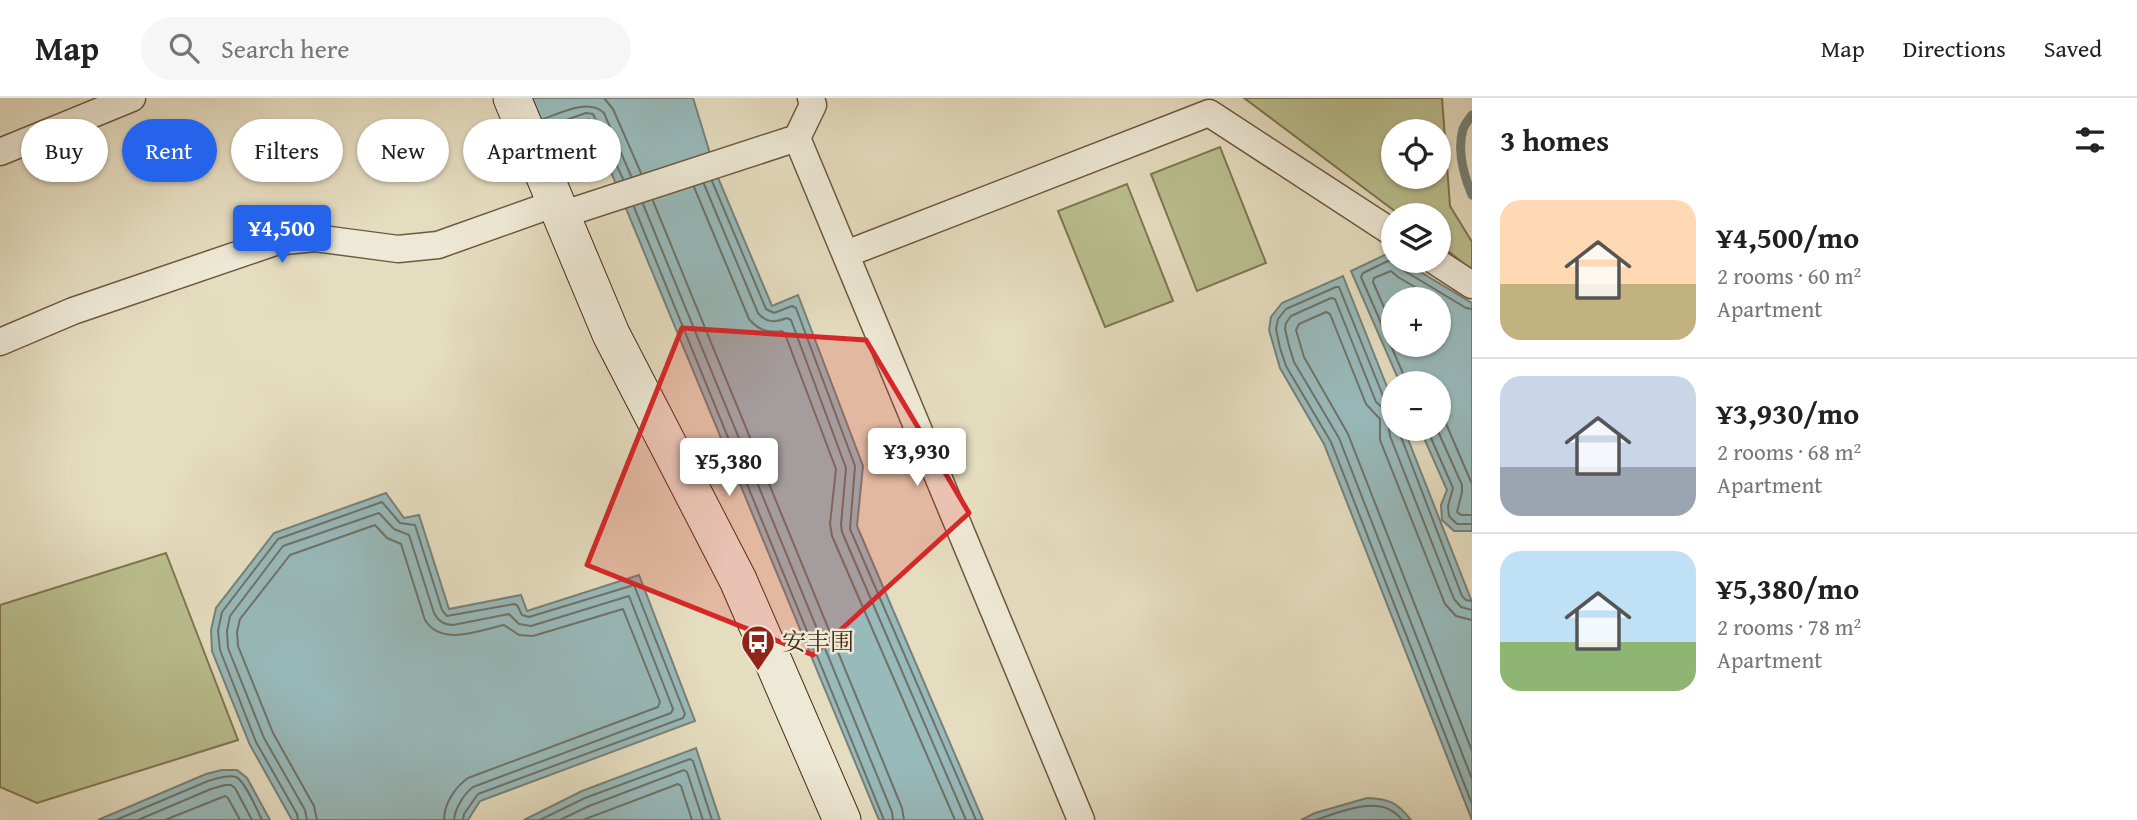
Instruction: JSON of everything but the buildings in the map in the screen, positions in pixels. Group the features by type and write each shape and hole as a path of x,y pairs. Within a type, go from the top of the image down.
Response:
{"street":[{"path":"0,152 132,98"},
{"path":"512,98 611,334 738,580 842,820"},
{"path":"0,342 73,311 275,242 315,238 398,249 438,245 797,138 813,105 811,98"},
{"path":"846,254 1205,105 1381,225"},
{"path":"797,138 1081,820"},
{"path":"1451,271 1472,285"}],"highlighted area":[{"path":"682,328 866,340 969,513 813,655 587,565"}],"green space":[{"path":"1244,98 1442,98 1444,119 1381,119 1381,189 1449,189 1450,203 1384,203"},
{"path":"1220,147 1266,263 1197,291 1151,174"},
{"path":"1127,184 1173,301 1105,327 1058,211"},
{"path":"1451,208 1472,242 1472,270 1451,253"},
{"path":"166,553 238,740 37,803 0,787 0,605"}],"water":[{"path":"515,98 693,98 716,173 772,306 798,295 863,466 857,526 983,820 879,820 615,182 621,182 621,119 524,119"},
{"path":"1381,257 1381,273 1422,273 1445,287 1381,287 1381,340 1351,271"},
{"path":"1343,276 1381,372 1381,441 1409,441 1472,602 1472,820 1324,444 1280,368 1269,330 1271,317 1282,303"},
{"path":"1451,290 1472,303 1472,531 1454,531 1442,520 1441,505 1447,490 1425,441 1451,441 1451,371 1395,371 1389,357 1451,357"},
{"path":"386,493 404,518 419,515 449,609 521,595 527,611 639,575 695,721 480,801 468,820 292,820 250,745 212,651 211,630 216,608 274,533"},
{"path":"696,748 720,820 524,820 582,791"},
{"path":"237,770 247,778 270,820 98,820 206,774"},
{"path":"1367,798 1392,803 1411,820 1301,820 1315,813"}],"waterway":[{"path":"1472,115 1461,137 1464,171 1472,195"}],"place":[{"name":"安丰围","path":"758,672"}]}
